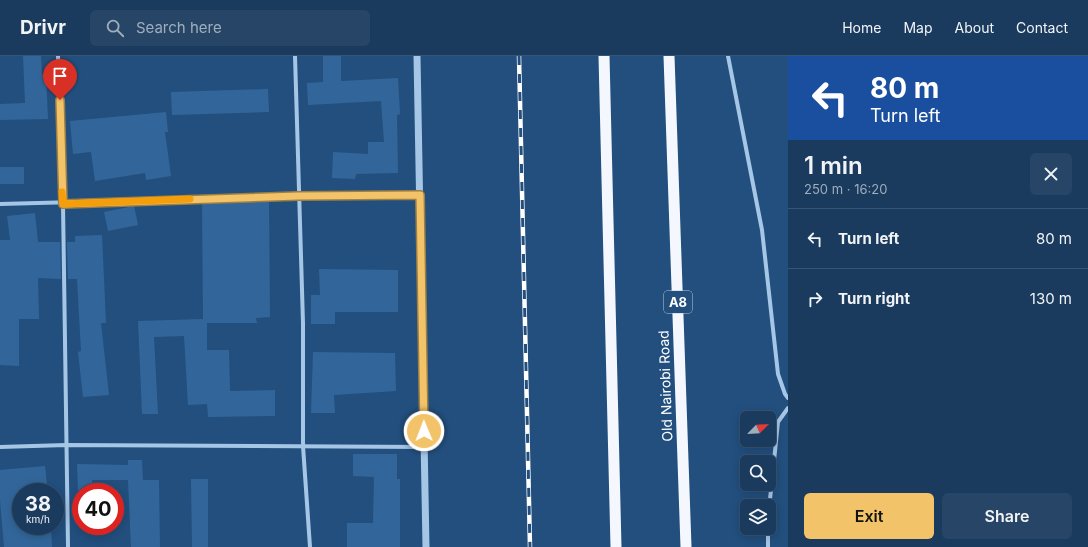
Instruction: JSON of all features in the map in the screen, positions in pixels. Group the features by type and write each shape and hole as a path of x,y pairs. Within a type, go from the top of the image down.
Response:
{"highway":[{"path":"604,56 616,547"},
{"name":"Old Nairobi Road","path":"669,56 686,547"}],"street":[{"path":"58,56 63,204 68,547"},
{"path":"295,56 303,323 303,446 310,547"},
{"path":"417,56 426,547"},
{"path":"728,56 762,230 778,374 788,398"},
{"path":"0,204 63,204 298,196 420,195"},
{"path":"770,499 778,422 788,408"},
{"path":"0,447 66,445 424,447"},
{"path":"768,535 768,547"}],"building":[{"path":"23,56 41,56 42,74 46,74 48,119 0,120 0,104 25,103"},
{"path":"323,56 341,56 341,81 398,78 400,114 397,115 398,173 356,174 355,179 332,178 333,152 368,154 368,142 384,142 381,101 308,105 307,83 323,82"},
{"path":"268,89 269,112 172,115 171,92"},
{"path":"166,112 168,132 165,132 171,176 146,180 145,173 95,181 91,152 73,154 70,121"},
{"path":"0,167 24,167 24,184 0,184"},
{"path":"269,201 270,317 256,318 257,323 207,323 207,350 229,350 230,391 275,390 275,416 208,417 207,404 188,405 184,336 154,337 158,414 142,414 138,321 203,319 202,203"},
{"path":"134,206 138,225 108,231 104,212"},
{"path":"35,213 38,242 60,242 61,279 38,278 39,319 19,319 19,366 0,365 0,240 10,240 7,216"},
{"path":"102,235 106,323 101,323 109,395 83,397 78,352 81,351 77,279 68,279 67,242 75,242 75,236"},
{"path":"319,269 398,270 398,312 335,312 335,324 311,324 311,295 320,295"},
{"path":"313,352 395,353 396,391 334,395 335,413 311,413"},
{"path":"353,454 397,454 397,479 400,479 400,547 347,547 347,523 373,523 374,477 353,476"},
{"path":"128,460 142,460 143,480 159,480 160,547 131,547 128,480 92,480 92,483 78,483 77,464 128,465"},
{"path":"45,466 47,483 12,483 12,535 51,535 52,547 4,547 0,500 0,470"},
{"path":"191,479 208,479 208,547 192,547"}],"railway":[{"path":"519,56 530,547"}],"slow traffic":[{"path":"62,192 63,204 190,199"}],"route":[{"path":"60,100 63,204 298,196 420,195 424,431"}]}
